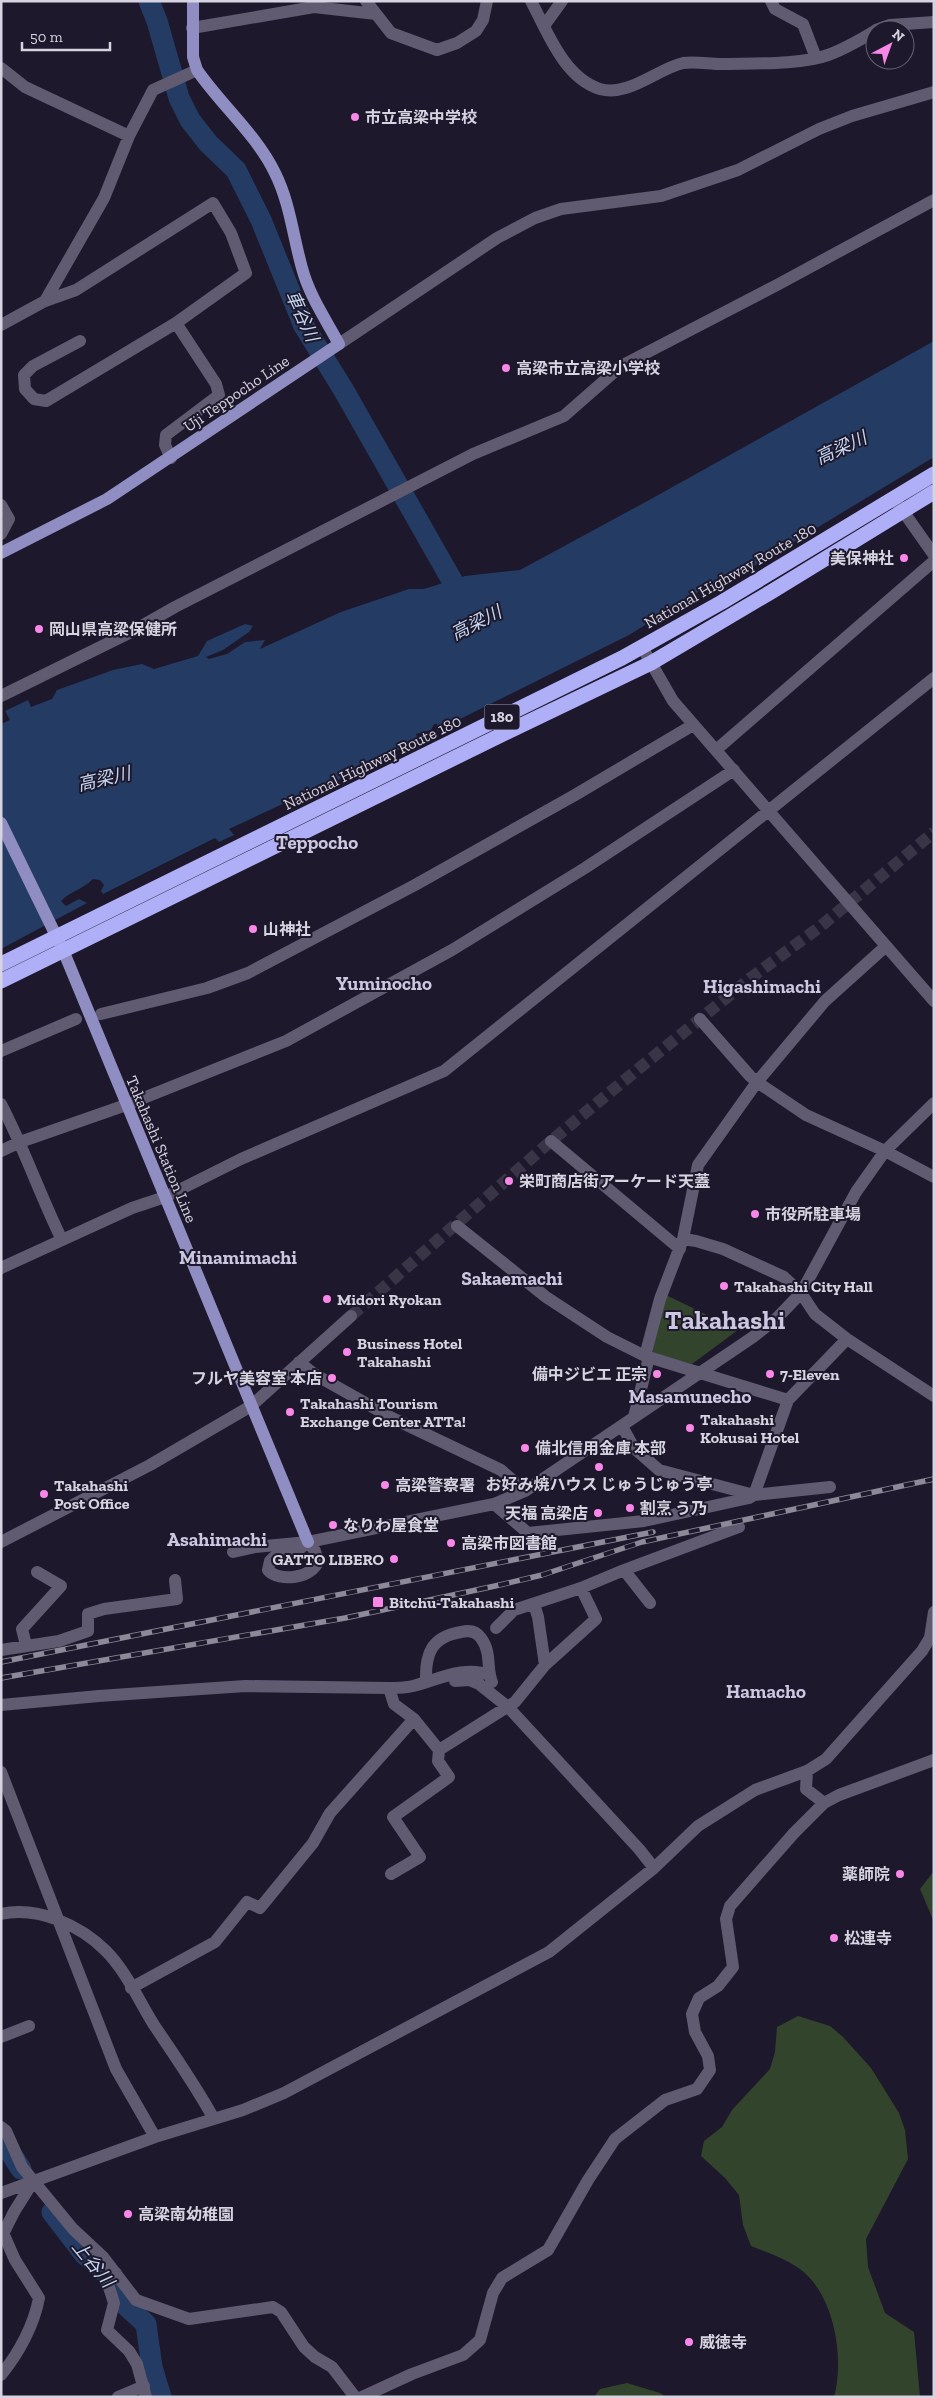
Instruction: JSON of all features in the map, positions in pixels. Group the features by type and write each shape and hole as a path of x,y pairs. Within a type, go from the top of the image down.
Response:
{"highway":[{"name":"National Highway Route 180","path":"1,964 53,929 231,851 642,647 722,602 934,474"},
{"name":"National Highway Route 180","path":"1,981 651,663 772,592 934,492"}],"main road":[{"path":"193,1 192,72 257,145 274,171 284,194 302,270 335,346"},
{"name":"Uji Teppocho Line","path":"1,553 107,499 171,458 335,346"},
{"path":"1,823 53,929"},
{"name":"Takahashi Station Line","path":"53,929 64,950 250,1406 308,1542"}],"street":[{"path":"366,1 391,33 437,50 457,43 476,31 483,20 487,1"},
{"path":"531,1 560,56 571,68 600,89 611,90 630,86 684,63 721,64 816,58 846,47 865,36"},
{"path":"544,26 562,1"},
{"path":"771,1 775,9 803,24 816,58"},
{"path":"192,28 314,7 376,14"},
{"path":"915,23 934,22"},
{"path":"1,68 26,87 128,136"},
{"path":"45,301 104,198 128,136 153,90 192,72"},
{"path":"335,346 497,238 535,218 561,209 661,196 738,170 819,128 934,92"},
{"path":"1,696 131,632 175,606 473,454 564,416 621,366 777,285 934,200"},
{"path":"1,326 45,301 76,290 213,204 231,233 246,273 176,323 46,401 34,399 25,389 24,375 33,366 80,341"},
{"path":"171,458 165,445 166,435 219,395 216,384 176,323"},
{"path":"894,498 934,555"},
{"path":"1,505 9,519 1,534"},
{"path":"716,750 934,561"},
{"path":"642,647 664,688 693,724 885,947 934,1001"},
{"path":"1,1268 132,1208 165,1197 241,1159 444,1071 934,678"},
{"path":"101,1014 207,988 248,974 415,885 575,795 693,724"},
{"path":"1,1151 20,1142 126,1105 286,1041 452,950 585,868 734,770"},
{"path":"634,1417 660,1299 681,1244 698,1164 757,1082 825,1001 885,947"},
{"path":"700,1019 757,1082 806,1115 885,1151 934,1177"},
{"path":"1,1051 76,1020"},
{"path":"233,1552 256,1547 308,1542 494,1504 525,1490 702,1372 777,1318 801,1293 856,1192 885,1151 934,1103"},
{"path":"1,1104 20,1142 62,1240"},
{"path":"551,1141 681,1244 696,1241 723,1249 784,1277 801,1293 815,1314 847,1339 934,1396"},
{"path":"456,1226 546,1298 607,1337 647,1356 788,1400"},
{"path":"1,1542 150,1465 250,1406 351,1316"},
{"path":"754,1495 788,1400 847,1339"},
{"path":"299,1362 314,1374 392,1418 501,1470 525,1490"},
{"path":"622,1426 634,1448 659,1470 754,1495"},
{"path":"494,1504 528,1533 644,1521 754,1495 830,1488"},
{"path":"496,1628 514,1610 581,1588 739,1527"},
{"path":"624,1570 650,1603"},
{"path":"26,1645 22,1629 61,1586 38,1572"},
{"path":"1,1650 58,1641 88,1631 88,1614 104,1609 177,1599 175,1580"},
{"path":"439,1750 515,1702 545,1665 596,1619 581,1588"},
{"path":"534,1604 538,1617 545,1665"},
{"path":"1,2192 155,2137 262,2104 549,1952 654,1868 698,1826 755,1790 807,1771 826,1759 922,1651 930,1638 934,1612"},
{"path":"426,1682 428,1658 437,1641 448,1634 463,1631 476,1633 486,1646 490,1664 489,1675 508,1707"},
{"path":"1,1705 245,1686 410,1687 474,1671 489,1675"},
{"path":"426,1682 436,1685 458,1680 474,1681 508,1707 639,1849 654,1868"},
{"path":"389,1688 394,1704 414,1719 439,1750 438,1761 449,1777 393,1817 420,1857 391,1874"},
{"path":"131,1988 216,1942 247,1902 260,1908 314,1842 330,1813 414,1719"},
{"path":"362,2397 412,2374 463,2355 480,2340 493,2293 502,2278 548,2250 588,2180 615,2140 665,2100 697,2089 710,2070 708,2056 695,2032 692,2014 699,1998 718,1986 733,1966 726,1919 730,1906 794,1833 824,1803 839,1795 934,1760"},
{"path":"807,1771 806,1789 824,1803"},
{"path":"1,1772 116,2069 155,2137"},
{"path":"1,1914 27,1913 60,1921 76,1929 107,1951 195,2084 214,2118"},
{"path":"1,2037 29,2026"},
{"path":"1,2127 6,2131 22,2168 34,2180 73,2229 116,2273 136,2300 189,2319 273,2307 281,2312 304,2347 315,2357 332,2367 355,2397"},
{"path":"1,2375 21,2346 36,2313 39,2298 15,2260 3,2236 6,2226 34,2180"},
{"path":"116,2273 108,2284 114,2303 107,2330 129,2351 137,2364 145,2391 118,2397"}],"green space":[{"path":"666,1295 738,1330 692,1364 654,1354 651,1348"},
{"path":"934,1871 934,1922 920,1889"},
{"path":"798,2016 830,2026 843,2037 871,2068 899,2113 905,2130 908,2159 866,2239 868,2267 885,2313 914,2332 920,2397 834,2397 837,2381 837,2345 834,2326 820,2292 810,2278 797,2267 751,2246 743,2225 739,2195 725,2178 701,2156 704,2141 722,2127 732,2110 770,2069 775,2052 777,2027"},
{"path":"627,2383 660,2393 666,2397 594,2397 600,2389"}],"water":[{"name":"高梁川","path":"934,341 934,457 749,569 721,578 629,635 454,722 450,722 450,725 437,731 437,724 434,724 431,730 416,734 418,740 308,795 302,795 229,829 234,835 219,842 215,838 103,894 101,891 104,885 100,880 93,879 61,901 66,906 79,899 87,903 1,949 1,724 10,720 5,711 28,700 31,707 52,699 57,690 113,670 142,664 154,669 198,656 207,641 245,624 253,626 249,632 223,650 206,657 209,659 227,654 245,642 265,640 260,649 341,612 409,589 424,589 465,576 520,570"}],"waterway":[{"name":"車谷川","path":"149,1 157,21 179,98 190,120 208,143 236,170 261,220 304,326 343,389 466,605"},
{"name":"上谷川","path":"1,2138 21,2169"},
{"name":"上谷川","path":"52,2212 85,2255 104,2270 122,2302 146,2324 152,2367 161,2397"}],"tunnel":[{"path":"351,1316 551,1141 752,977 821,926 934,832"}],"railway":[{"path":"1,1678 345,1618 542,1575 642,1542 934,1479"},
{"path":"1,1662 653,1532"}],"place":[{"name":"市立高梁中学校","path":"355,117"},
{"name":"高梁市立高梁小学校","path":"506,368"},
{"name":"美保神社","path":"904,558"},
{"name":"岡山県高梁保健所","path":"39,629"},
{"name":"山神社","path":"253,929"},
{"name":"栄町商店街アーケード天蓋","path":"509,1181"},
{"name":"市役所駐車場","path":"755,1214"},
{"name":"Takahashi City Hall","path":"724,1286"},
{"name":"Midori Ryokan","path":"327,1299"},
{"name":"Business Hotel Takahashi","path":"347,1352"},
{"name":"備中ジビエ 正宗","path":"657,1374"},
{"name":"7-Eleven","path":"770,1374"},
{"name":"フルヤ美容室 本店","path":"332,1378"},
{"name":"Takahashi Tourism Exchange Center ATTa!","path":"290,1412"},
{"name":"Takahashi Kokusai Hotel","path":"690,1428"},
{"name":"備北信用金庫 本部","path":"525,1448"},
{"name":"お好み焼ハウス じゅうじゅう亭","path":"599,1467"},
{"name":"高梁警察署","path":"385,1485"},
{"name":"Takahashi Post Office","path":"44,1494"},
{"name":"割烹 う乃","path":"630,1508"},
{"name":"天福 高梁店","path":"598,1513"},
{"name":"なりわ屋食堂","path":"333,1525"},
{"name":"高梁市図書館","path":"451,1543"},
{"name":"GATTO LIBERO","path":"394,1559"},
{"name":"Bitchu-Takahashi","path":"378,1602"},
{"name":"薬師院","path":"900,1874"},
{"name":"松連寺","path":"834,1938"},
{"name":"高梁南幼稚園","path":"128,2214"},
{"name":"威徳寺","path":"689,2342"}],"district":[{"name":"Teppocho","path":"317,842"},
{"name":"Yuminocho","path":"384,983"},
{"name":"Higashimachi","path":"762,986"},
{"name":"Minamimachi","path":"238,1257"},
{"name":"Sakaemachi","path":"512,1278"},
{"name":"Takahashi","path":"725,1320"},
{"name":"Masamunecho","path":"690,1396"},
{"name":"Asahimachi","path":"217,1539"},
{"name":"Hamacho","path":"766,1691"}]}
